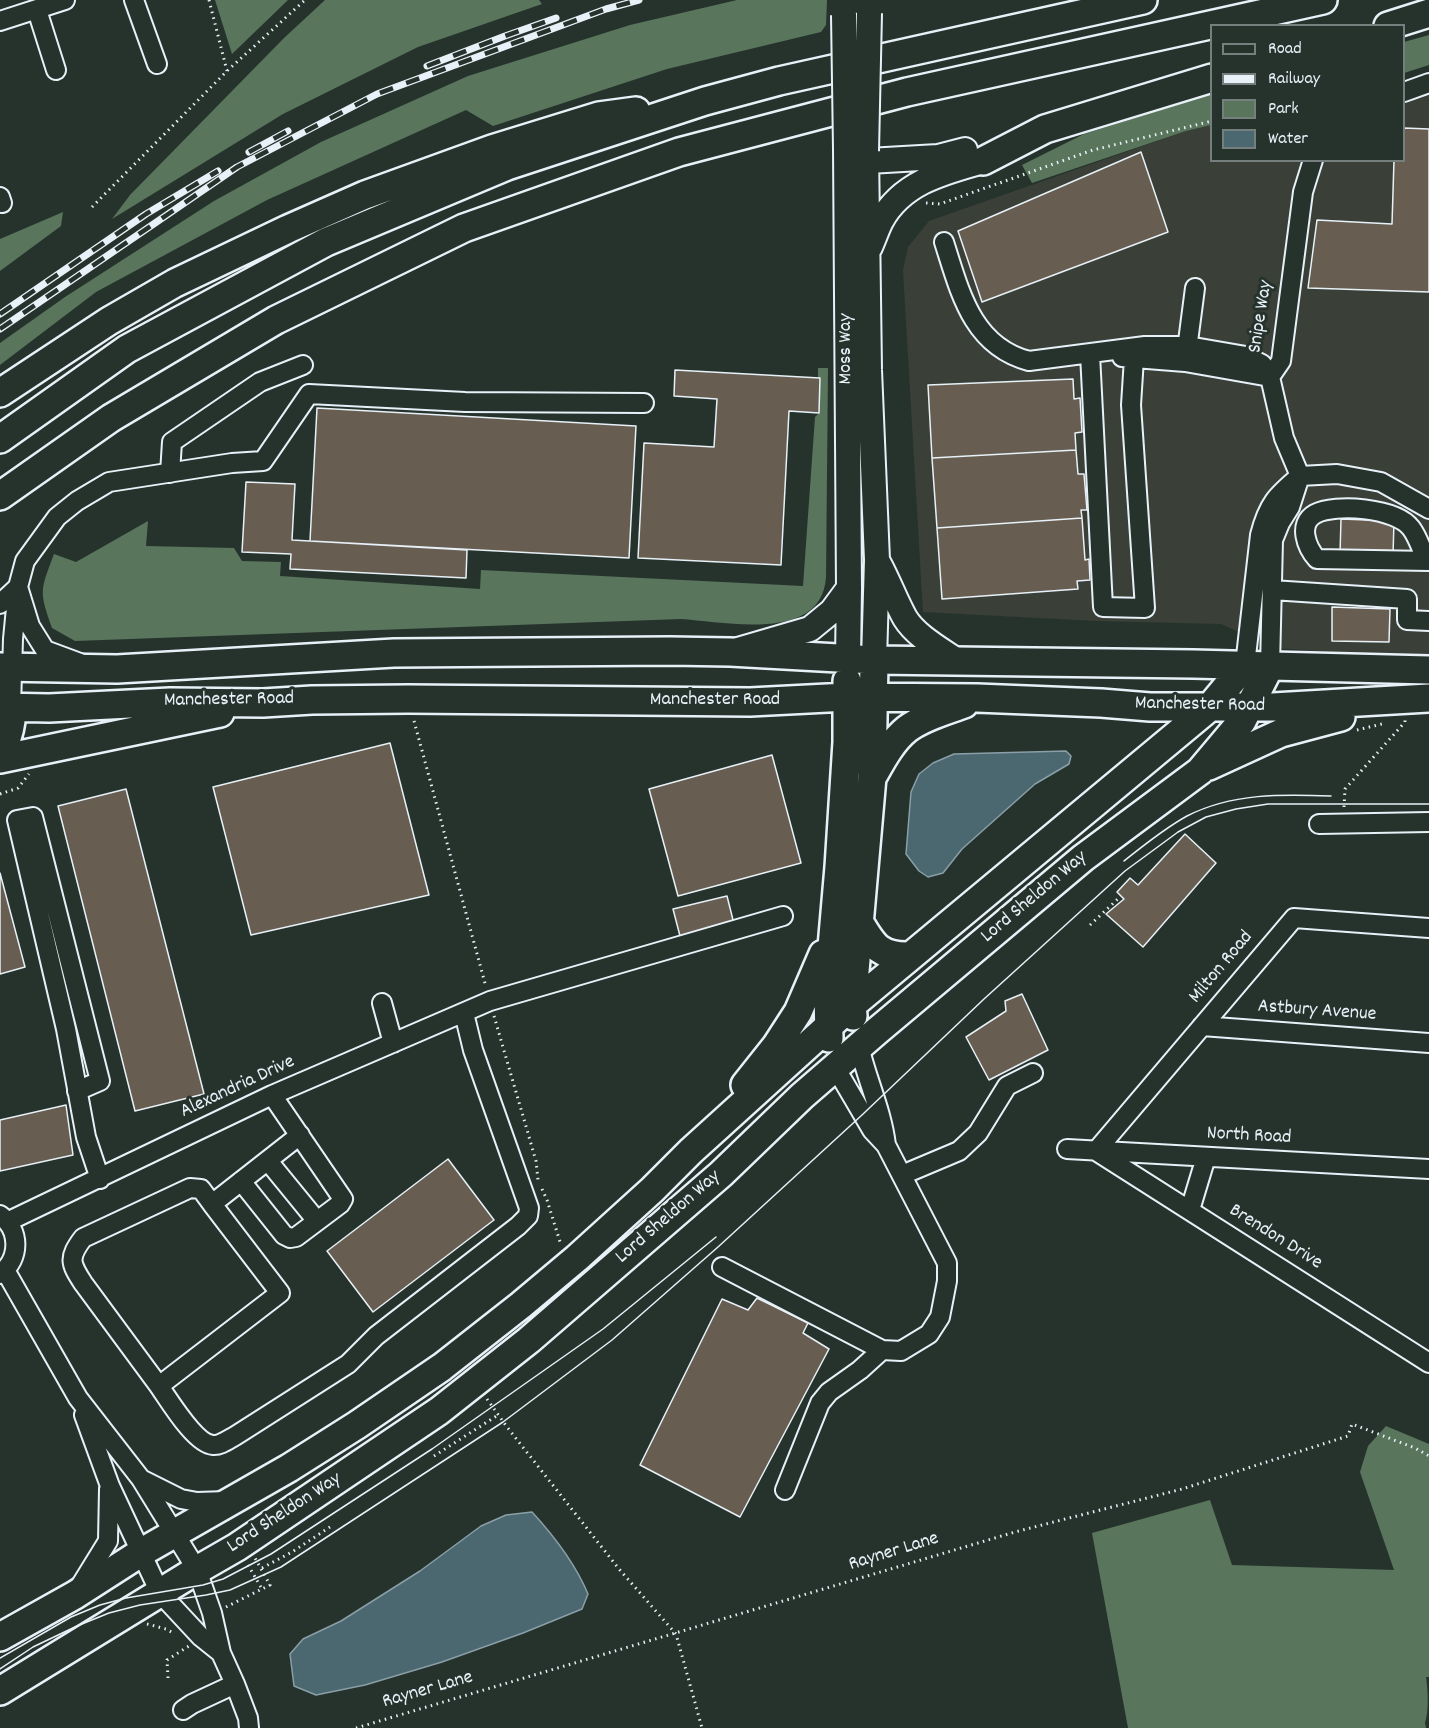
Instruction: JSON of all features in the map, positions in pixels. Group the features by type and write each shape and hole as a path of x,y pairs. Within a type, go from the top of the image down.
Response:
{"highway":[{"path":"0,439 127,349 326,242 507,166 705,101 779,81 1143,0"},
{"path":"1215,24 1323,0"},
{"path":"1395,24 1429,14"},
{"path":"0,496 111,418 276,320 464,228 679,152 908,92 1210,25"},
{"path":"980,154 1045,129 1210,79"},
{"path":"0,393 109,321 175,283 365,195 492,149 599,116 705,101"},
{"name":"Manchester Road","path":"6,668 97,669 394,652 730,652 861,659 1259,671 1429,670"},
{"name":"Moss Way","path":"860,698 861,659"},
{"path":"6,668 19,681 33,688 48,690 112,688 170,702"},
{"path":"1259,671 1289,688 1418,705"},
{"name":"Lord Sheldon Way","path":"0,1637 75,1595 230,1500 289,1468 357,1425 450,1360 577,1258 691,1151 831,1046 858,1046 1083,858 1200,771 1242,721 1251,706 1259,671"},
{"name":"Lord Sheldon Way","path":"0,1691 197,1570 245,1550 439,1411 529,1340 721,1174 831,1046 852,1005 1210,706 1259,671"},
{"path":"858,1046 852,1005 872,777 860,698"},
{"path":"831,1046 828,993 846,748 860,698"},
{"name":"Manchester Road","path":"4,703 49,708 170,702 262,703 312,700 750,702 860,698 977,698 1150,707 1418,705"},
{"path":"872,777 890,747 906,730 923,720 977,698"},
{"path":"0,750 5,745 10,728 4,703"},
{"path":"0,759 183,722 262,703"},
{"path":"1200,771 1281,733 1341,717"},
{"path":"860,923 870,940 882,951 896,957 910,956"},
{"path":"691,1151 776,1046 798,1012 832,931"}],"main road":[{"name":"Moss Way","path":"861,659 849,588 856,156 869,6"},
{"name":"Moss Way","path":"844,8 867,256 877,560 861,659"},
{"path":"856,156 938,157 980,154"},
{"path":"867,256 882,220 902,194 934,175 980,154"},
{"path":"877,560 890,582 906,619 915,630 957,661"},
{"path":"730,652 810,629 832,611 849,588"},
{"path":"1341,717 1418,705"}],"street":[{"path":"0,21 65,0"},
{"path":"134,0 157,64"},
{"path":"38,10 56,70"},
{"path":"1405,92 1429,84"},
{"name":"Snipe Way","path":"1300,476 1284,438 1270,377 1281,361 1303,192 1312,162"},
{"path":"944,242 965,306 983,333 1012,357 1029,362 1145,346 1186,354"},
{"path":"1186,354 1195,288"},
{"path":"1090,354 1134,358 1186,354 1246,356 1262,364 1270,377"},
{"path":"1090,354 1103,607 1145,608 1131,405 1134,358"},
{"path":"170,473 172,442 260,382 303,365"},
{"path":"4,703 6,668 18,587 26,561 57,518 77,501 109,482 232,463 263,461 309,394 465,402 644,404"},
{"path":"1259,671 1260,535 1265,516 1278,494 1300,476 1338,474 1381,482 1429,509"},
{"path":"1259,671 1272,590 1273,540 1290,507 1300,476"},
{"path":"1341,509 1393,514 1410,527 1428,561 1317,559 1309,550 1305,533 1307,523 1314,514 1341,509"},
{"path":"0,604 18,587"},
{"path":"18,587 30,626 45,650 97,669"},
{"path":"1272,590 1407,600 1407,620 1429,621"},
{"path":"77,1090 100,1081 87,1022 33,817 17,820 66,1029 77,1090 86,1137 100,1179"},
{"path":"1319,824 1429,822"},
{"name":"Alexandria Drive","path":"4,1218 100,1179 272,1095 393,1043 783,916"},
{"name":"Milton Road","path":"1096,1151 1294,918 1429,928"},
{"path":"382,1003 393,1043"},
{"path":"159,1386 280,1293 201,1189 190,1188 83,1238 75,1248 71,1259 74,1270 82,1283 191,1430 202,1441 213,1445 235,1436 348,1364 376,1336 528,1216 529,1208 489,1096 466,1020"},
{"name":"Astbury Avenue","path":"1202,1026 1429,1043"},
{"path":"722,1267 882,1350 901,1351 929,1334 940,1317 947,1281 946,1263 886,1145 872,1130 831,1046"},
{"path":"858,1046 883,1123 886,1145"},
{"path":"902,1175 959,1151 978,1133 1008,1086 1033,1073"},
{"path":"242,1181 284,1235 290,1238 296,1237 340,1204 343,1199 272,1095"},
{"path":"212,1204 300,1135"},
{"name":"North Road","path":"1068,1149 1429,1169"},
{"name":"Brendon Drive","path":"1096,1151 1429,1363"},
{"path":"1190,1210 1206,1157"},
{"path":"268,1161 316,1221"},
{"path":"4,1218 14,1234 16,1246 10,1264 2,1272 78,1398 141,1479 197,1570 212,1613 221,1653 248,1718 249,1728"},
{"path":"785,1490 820,1403 829,1392 860,1370 882,1350"},
{"path":"78,1398 110,1486 160,1593 201,1637 221,1653"},
{"path":"141,1479 181,1499 197,1502 230,1500"},
{"path":"75,1595 108,1541 110,1486"},
{"path":"183,1710 235,1684"}],"path":[{"path":"209,0 227,71"},
{"path":"92,207 227,71 304,0"},
{"path":"922,203 940,204 1093,150 1210,121"},
{"path":"408,699 492,1009 536,1161 538,1182 547,1200 561,1246 567,1252"},
{"path":"1344,812 1345,789 1418,705"},
{"path":"1090,925 1121,896"},
{"path":"466,1020 492,1009"},
{"path":"492,1407 619,1569 675,1634 702,1728"},
{"path":"434,1456 498,1415"},
{"name":"Rayner Lane","path":"356,1728 1015,1532 1182,1489 1348,1436 1352,1424 1415,1448 1429,1456"},
{"path":"262,1569 330,1527"},
{"path":"224,1608 270,1585 262,1569 245,1550"},
{"path":"245,1550 262,1589"},
{"path":"168,1678 166,1660 190,1645"}],"shaded area":[{"path":"1429,76 1429,659 1275,648 1221,624 1096,621 923,612 903,270 908,247 929,221 1210,124 1210,162 1405,162 1405,81"}],"green space":[{"path":"215,0 288,0 232,54"},
{"path":"325,0 539,0 542,4 418,47 283,114 112,219 130,195 284,38"},
{"path":"737,0 827,0 826,25 821,32 667,69 493,126 466,110 267,200 96,292 0,365 0,343 65,297 214,201 321,142 468,76 630,25"},
{"path":"1429,35 1429,65 1405,73 1405,42"},
{"path":"1210,94 1210,125 1186,131 1032,183 1022,165 1084,134"},
{"path":"63,212 61,226 0,271 0,239"},
{"path":"818,368 828,368 826,577 820,598 808,612 790,620 769,624 746,624 681,619 75,641 52,628 48,616 43,591 54,554 76,562 148,521 146,546 234,548 242,561 281,562 280,576 480,589 481,570 803,586 815,417 819,413"},
{"path":"1386,1426 1429,1444 1429,1677 1426,1677 1428,1700 1426,1728 1128,1728 1092,1533 1210,1500 1232,1565 1394,1570 1360,1472 1368,1446"}],"water":[{"path":"1066,751 1071,756 1069,764 1035,784 962,849 943,873 928,877 919,871 906,854 911,792 919,774 933,763 954,754"},
{"path":"532,1512 564,1551 583,1583 588,1594 582,1609 442,1662 365,1685 316,1695 294,1686 290,1654 303,1639 341,1621 420,1571 481,1526 506,1515"}],"building":[{"path":"1405,128 1429,129 1429,292 1308,288 1317,220 1392,224 1394,162 1405,162"},
{"path":"1141,152 1168,232 982,302 958,231"},
{"path":"675,370 820,378 819,413 789,411 781,565 638,558 644,443 714,447 717,399 674,396"},
{"path":"1073,379 1074,399 1080,398 1082,432 1075,433 1076,450 932,458 928,385"},
{"path":"317,408 636,426 629,558 310,541"},
{"path":"1076,450 1078,474 1084,474 1087,510 1081,510 1082,518 937,528 932,458"},
{"path":"246,482 295,484 292,540 467,550 466,578 290,569 291,554 242,552"},
{"path":"1082,518 1085,560 1089,559 1090,580 1077,581 1078,589 942,599 937,528"},
{"path":"1341,519 1394,521 1393,555 1340,554"},
{"path":"1332,607 1390,609 1389,642 1332,641"},
{"path":"390,743 429,895 251,935 213,787"},
{"path":"772,755 801,863 678,896 649,789"},
{"path":"126,789 204,1094 135,1111 58,806"},
{"path":"1185,834 1216,863 1143,947 1106,914 1124,899 1117,892 1130,878 1138,885"},
{"path":"0,873 25,967 0,974"},
{"path":"727,896 734,924 680,936 673,909"},
{"path":"1022,994 1048,1050 989,1080 966,1037 1006,1011 1005,1001"},
{"path":"66,1105 73,1155 0,1171 0,1120"},
{"path":"448,1159 494,1220 373,1312 327,1251"},
{"path":"757,1298 808,1323 803,1333 829,1349 740,1517 640,1465 722,1299 748,1310"}],"tram line":[{"path":"1124,861 1179,821 1204,808 1239,799 1276,795 1331,796"},
{"path":"0,1669 33,1647 109,1613 140,1605 230,1590 281,1567 503,1422 612,1340 718,1247 1125,871 1178,832 1206,817 1268,804 1429,804"},
{"path":"0,1658 71,1617 100,1605 126,1598 203,1585 223,1579 271,1554 432,1449 603,1329 716,1237"}],"railway":[{"path":"0,329 237,167 377,94 606,9 639,0"},
{"path":"427,66 556,18"},
{"path":"249,152 288,131"},
{"path":"0,314 146,214 218,171"}]}
